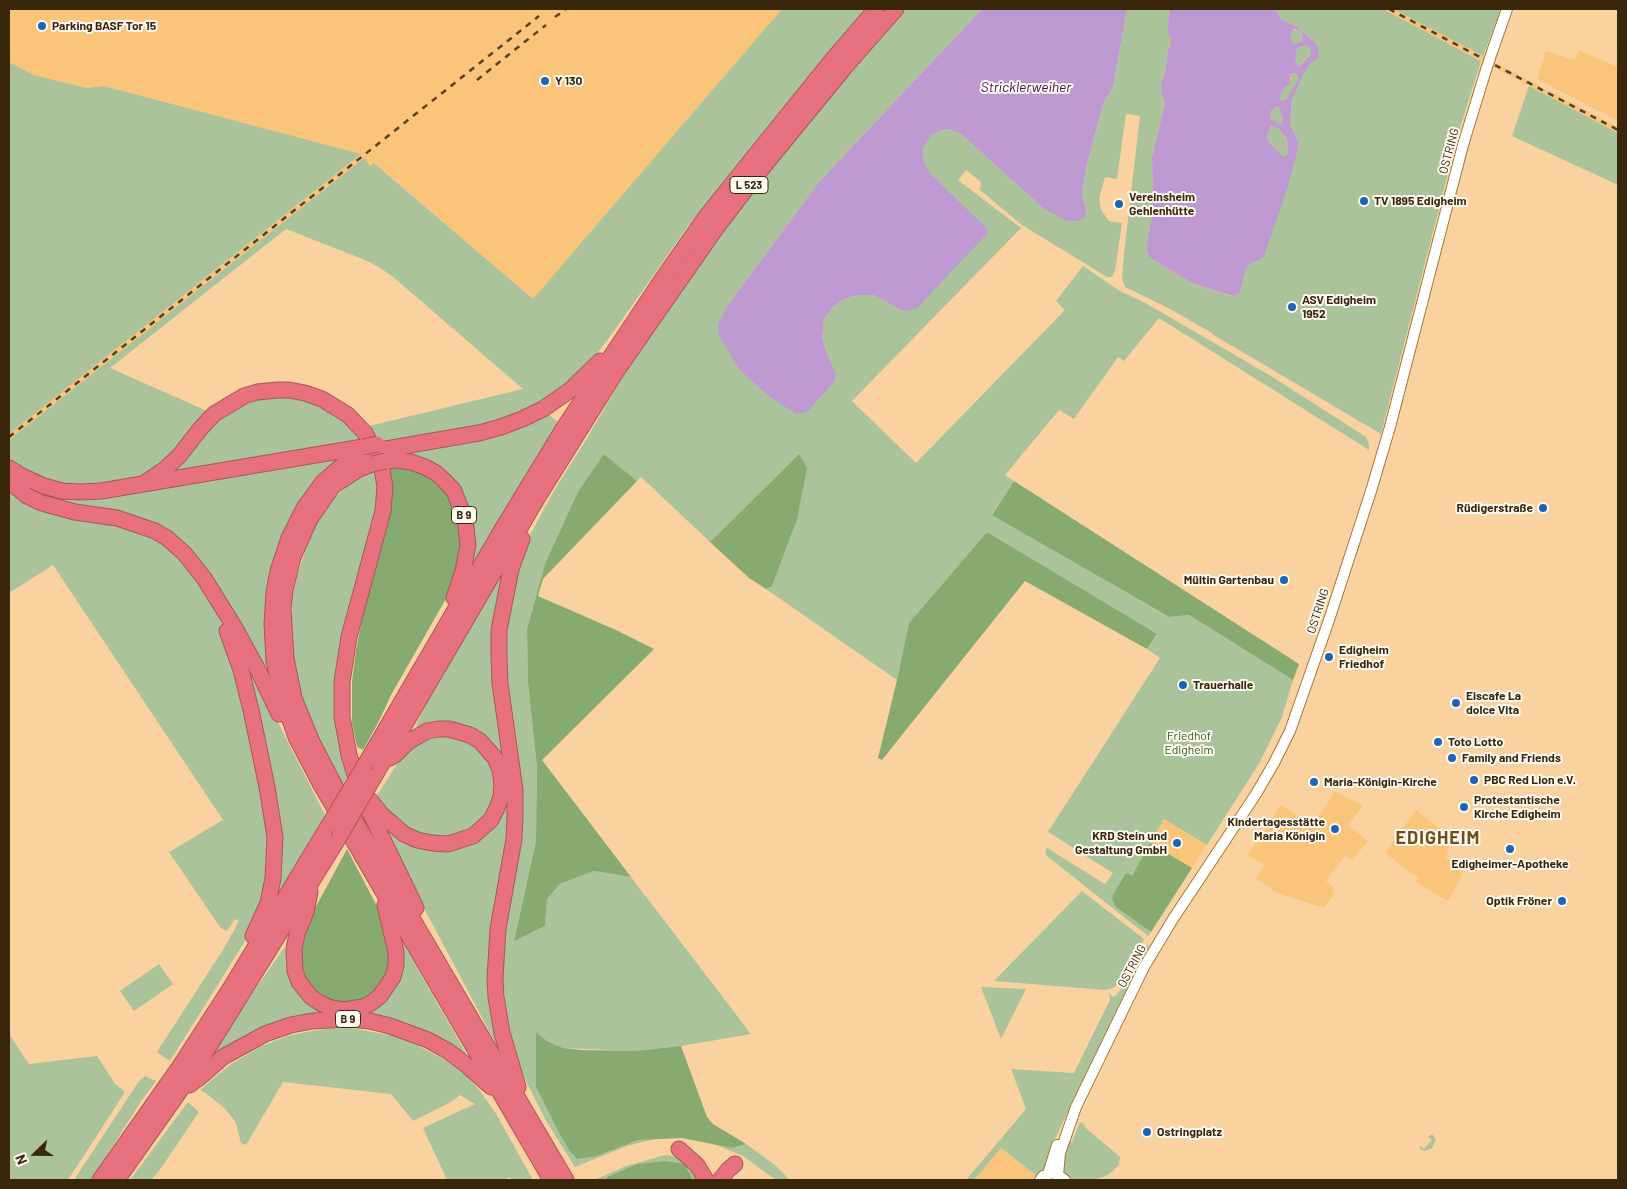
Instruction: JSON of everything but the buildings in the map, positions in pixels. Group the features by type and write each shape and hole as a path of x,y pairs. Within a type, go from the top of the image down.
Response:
{"highway":[{"name":"L 523","path":"616,348 706,218 832,60 876,9"},
{"name":"L 523","path":"574,425 616,372 717,227 759,172 845,67 896,9"},
{"path":"179,1086 338,839 538,497 616,348"},
{"path":"304,754 287,715 279,686 274,660 272,624 274,592 278,571 292,531 311,496 322,482 340,467 354,459 406,446 486,431 522,419 548,405 583,378 596,364 616,348"},
{"path":"143,484 166,469 214,414 236,400 257,392 288,390 322,399 348,415 365,433 382,469 384,497 379,530 348,638 341,700 344,733 354,776 370,814 415,903 432,952"},
{"path":"451,617 574,425"},
{"path":"9,468 44,486 62,491 80,492 102,491 374,453"},
{"name":"B 9","path":"118,1180 179,1086 233,984 329,825 366,762 451,617 455,593 463,572 468,545 465,519 454,491 446,481 430,470 411,462 374,453 333,486 310,518 293,557 285,590 283,608 286,658 294,698 316,751 339,794 432,952 523,1108 566,1180"},
{"path":"9,481 27,496 42,503 75,512 117,518 154,531 167,538 184,553 210,587 258,670 281,719 304,754 382,892 502,1096"},
{"path":"523,1108 504,1041 496,988 495,956 498,930 514,839 516,816 515,790 500,683 499,655 500,630 511,569 538,497"},
{"path":"210,587 241,670 261,756 275,836 273,878 268,903 233,984"},
{"path":"354,776 382,815 393,825 404,834 416,840 432,843 448,844 473,836 491,820 501,797 500,770 495,758 480,741 460,731 438,729 427,731 408,742 395,755 382,763"},
{"path":"311,883 306,912 296,934 294,949 295,971 299,982 311,997 320,1003 338,1009 363,1007 371,1003 380,996 393,976 396,965 396,952 382,892"},
{"name":"B 9","path":"100,1180 179,1086 223,1057 265,1034 291,1025 312,1021 349,1019 370,1021 390,1026 428,1040 448,1051 465,1064 502,1096 551,1180"},
{"path":"679,1149 697,1165 706,1180"},
{"path":"720,1180 735,1164 732,1180"}],"street":[{"name":"OSTRING","path":"1053,1177 1073,1115 1091,1074 1144,967 1173,919 1256,794 1290,731 1329,620 1390,427 1463,145 1507,9"}],"shaded area":[{"path":"9,9 782,9 533,299 375,163 370,166 364,158 9,440 9,434 37,411 360,154 104,86 87,88 34,75 9,62"},
{"path":"1383,9 1393,9 1618,127 1618,133"},
{"path":"1579,50 1618,67 1618,121 1537,79 1546,51 1575,60"},
{"path":"1334,791 1363,805 1348,825 1368,841 1352,860 1345,855 1326,881 1335,888 1332,892 1335,894 1324,908 1277,893 1256,878 1264,865 1248,855 1281,805 1311,825 1328,803"},
{"path":"1416,810 1453,843 1446,850 1449,853 1446,857 1463,874 1448,901 1416,882 1418,878 1385,853"},
{"path":"1164,819 1207,845 1192,868 1150,843"},
{"path":"1001,1148 1038,1177 1036,1180 974,1180"}],"green space":[{"path":"782,9 870,9 689,225 609,338 588,365 570,383 520,415 327,469 299,501 280,545 270,674 257,681 325,815 280,893 266,883 247,938 170,1061 157,1052 226,945 239,921 234,919 226,931 220,927 169,852 223,820 53,565 9,593 9,440 364,158 370,166 374,163 533,299","holes":["286,229 365,260 392,276 523,389 369,426 331,403 257,392 214,414 110,368"]},
{"name":"Friedhof Edigheim","path":"905,9 982,9 819,182 728,305 828,356 822,338 824,319 832,308 844,299 857,295 874,295 903,311 987,228 930,173 923,160 923,147 929,136 948,129 961,134 1043,208 1086,210 1082,193 1086,168 1103,104 1113,87 1127,9 1170,9 1167,32 1171,38 1171,44 1161,83 1165,103 1152,157 1153,211 1146,248 1149,257 1192,283 1232,296 1240,293 1244,270 1250,264 1259,260 1299,145 1290,124 1292,100 1318,45 1296,26 1282,20 1277,9 1383,9 1481,61 1459,131 1381,434 1212,333 1170,309 1125,287 1122,278 1124,254 1140,116 1126,114 1117,179 1105,177 1099,198 1101,210 1109,221 1122,223 1115,271 1112,277 1107,277 1022,225 980,190 981,182 966,170 958,180 1021,228 852,401 916,463 1065,310 1056,301 1083,266 1120,291 1147,304 1271,376 1366,437 1369,450 1159,318 1124,361 1118,357 1074,419 1059,410 1005,475 1014,481 992,514 1168,617 1189,615 1293,680 1282,717 1260,762 1207,845 1164,819 1150,843 1116,906 1151,932 1148,936 1047,856 1045,851 1047,848 1105,884 1113,873 1048,832 1160,658 1147,649 1157,635 987,532 909,623 897,680 766,589 772,586 799,454 710,542 641,477 637,481 604,454 545,564 527,629 528,683 537,767 536,841 514,940 545,926 547,899 560,884 594,871 631,877 751,1034 681,1046 634,1051 563,1048 547,1041 536,1033 536,1087 559,1133 597,1156 638,1140 659,1138 627,1146 575,1167 545,1119 524,1077 514,1049 506,1015 503,977 504,942 512,884 521,847 523,799 518,748 505,660 508,621 516,576 530,535 555,489 642,344 752,189 837,84"},
{"path":"1393,9 1501,9 1483,56"},
{"path":"1296,30 1301,32 1303,37 1301,42 1296,44 1291,42 1289,37 1291,32"},
{"path":"1306,45 1311,48 1312,52 1298,67 1294,61 1296,51 1298,48"},
{"path":"9,62 34,75 87,88 104,86 361,154 9,434"},
{"path":"1292,73 1298,74 1298,81 1286,101 1282,101 1280,95 1291,79 1290,75"},
{"path":"1529,86 1618,133 1618,185 1512,136"},
{"path":"1276,106 1279,107 1283,120 1280,124 1271,119 1270,116 1271,111"},
{"path":"1271,126 1279,129 1287,140 1288,152 1286,156 1283,156 1269,142 1267,136"},
{"path":"547,413 559,423 474,562 471,561 437,466 419,456 399,455 398,453 461,444 493,437"},
{"path":"604,454 637,481 543,579 538,596 654,649 542,760 631,877 594,871 560,884 547,899 545,926 514,941 536,841 537,767 528,683 527,629 545,564 578,492"},
{"path":"799,454 807,468 797,519 772,586 766,589 749,578 710,542"},
{"path":"387,468 412,470 426,475 447,493 458,521 461,537 460,554 447,597 391,695 363,750 357,747 352,723 352,681 364,609 388,518"},
{"path":"376,471 379,488 378,508 340,643 335,682 348,776 342,786 320,743 296,680 292,652 292,599 305,551 318,520 328,504 348,485"},
{"path":"1014,481 1299,664 1293,680 1189,615 1169,617 992,515"},
{"path":"987,532 1157,634 1147,649 1025,581 882,760 878,758 909,623"},
{"path":"502,568 505,570 505,741 510,832 490,946 500,1045 497,1046 380,825 376,797 403,755 426,736 416,725 436,684"},
{"path":"1150,843 1192,868 1151,932 1116,907 1112,899 1126,873 1132,876"},
{"path":"347,849 381,914 390,954 389,973 383,985 362,999 352,1002 339,1002 326,998 312,988 304,976 300,960 301,942 306,925"},
{"path":"1082,891 1144,939 1120,982 1113,988 1105,990 994,981"},
{"path":"403,943 467,1055 464,1058 362,1014 400,945"},
{"path":"1148,945 1149,949 1121,1001 1054,1141 1046,1169 1038,1177 1001,1148 974,1180 966,1180 1026,1109 1011,1069 1074,1073 1110,1000 1109,994 1113,997 1117,995"},
{"path":"284,948 288,951 288,967 337,1013 214,1059 211,1056"},
{"path":"159,964 173,984 134,1011 120,991"},
{"path":"981,987 1026,989 1001,1039"},
{"path":"350,1028 395,1036 444,1059 468,1077 495,1112 533,1180 512,1180 510,1177 503,1180 447,1180 423,1128 475,1104 460,1095 451,1102 413,1121 391,1094 283,1082 246,1145 241,1143 236,1123 231,1116 223,1107 200,1090 231,1064 260,1047 287,1036 325,1029"},
{"path":"536,1032 547,1041 563,1048 581,1050 634,1051 681,1046 707,1117 713,1124 746,1144 732,1148 682,1138 638,1140 597,1156 577,1159 559,1133 536,1087"},
{"path":"9,1034 29,1064 97,1056 115,1084 125,1092 68,1180 9,1180"},
{"path":"145,1076 156,1081 91,1180 74,1180 139,1081"},
{"path":"188,1102 199,1112 159,1171 151,1180 130,1180"},
{"path":"1080,1122 1120,1157 1119,1165 1108,1175 1093,1180 1071,1180 1061,1168 1067,1139 1072,1142"},
{"path":"1432,1134 1436,1140 1432,1148 1425,1151 1420,1149 1420,1146 1424,1149 1432,1140 1428,1137"},
{"path":"746,1144 775,1165 790,1180 776,1180 743,1156 716,1145 732,1148"},
{"path":"665,1155 679,1157 690,1164 700,1180 693,1180 685,1164 665,1161 637,1164 604,1180 594,1180 626,1166"},
{"path":"665,1161 685,1164 693,1180 604,1180 637,1164"}],"water":[{"name":"Stricklerweiher","path":"982,9 1127,9 1113,87 1103,104 1086,168 1082,193 1086,210 1084,218 1077,221 1067,221 1043,208 961,134 948,129 930,136 923,148 923,160 930,173 987,228 987,234 916,309 903,311 874,295 857,295 844,299 832,308 824,319 822,338 836,374 833,383 807,412 796,414 769,396 740,370 719,336 718,324 728,305 819,182"},
{"path":"1170,9 1277,9 1282,20 1296,26 1318,45 1319,57 1311,63 1304,73 1292,100 1290,124 1299,144 1288,186 1264,256 1250,264 1245,270 1240,293 1233,296 1192,283 1149,257 1146,248 1153,211 1152,157 1165,103 1161,83 1171,44 1171,38 1167,32","holes":["1294,29 1300,31 1303,35 1302,41 1296,44 1292,42 1290,34","1306,45 1311,48 1311,54 1298,67 1295,61 1298,48","1292,73 1298,74 1298,80 1286,100 1282,101 1280,95 1286,86 1290,84 1290,75","1276,106 1279,107 1283,120 1282,123 1280,124 1271,119 1271,111","1271,126 1279,129 1287,139 1288,152 1286,156 1283,156 1269,142 1267,136"]}],"railway":[{"path":"555,17 566,9"},
{"path":"1389,9 1618,130"},
{"path":"9,437 539,16"},
{"path":"477,80 546,25"}],"place":[{"name":"Parking BASF Tor 15","path":"42,26"},
{"name":"Y 130","path":"545,81"},
{"name":"TV 1895 Edigheim","path":"1364,201"},
{"name":"Vereinsheim Gehlenhütte","path":"1119,204"},
{"name":"ASV Edigheim 1952","path":"1292,307"},
{"name":"Rüdigerstraße","path":"1543,508"},
{"name":"Mültin Gartenbau","path":"1284,580"},
{"name":"Edigheim Friedhof","path":"1329,657"},
{"name":"Trauerhalle","path":"1183,685"},
{"name":"Eiscafe La dolce Vita","path":"1456,703"},
{"name":"Toto Lotto","path":"1438,742"},
{"name":"Family and Friends","path":"1452,758"},
{"name":"PBC Red Lion e.V.","path":"1474,780"},
{"name":"Maria-Königin-Kirche","path":"1314,782"},
{"name":"Protestantische Kirche Edigheim","path":"1464,807"},
{"name":"Kindertagesstätte Maria Königin","path":"1335,829"},
{"name":"KRD Stein und Gestaltung GmbH","path":"1177,843"},
{"name":"Edigheimer-Apotheke","path":"1510,849"},
{"name":"Optik Fröner","path":"1562,901"},
{"name":"Ostringplatz","path":"1147,1132"}],"district":[{"name":"EDIGHEIM","path":"1438,838"}]}
